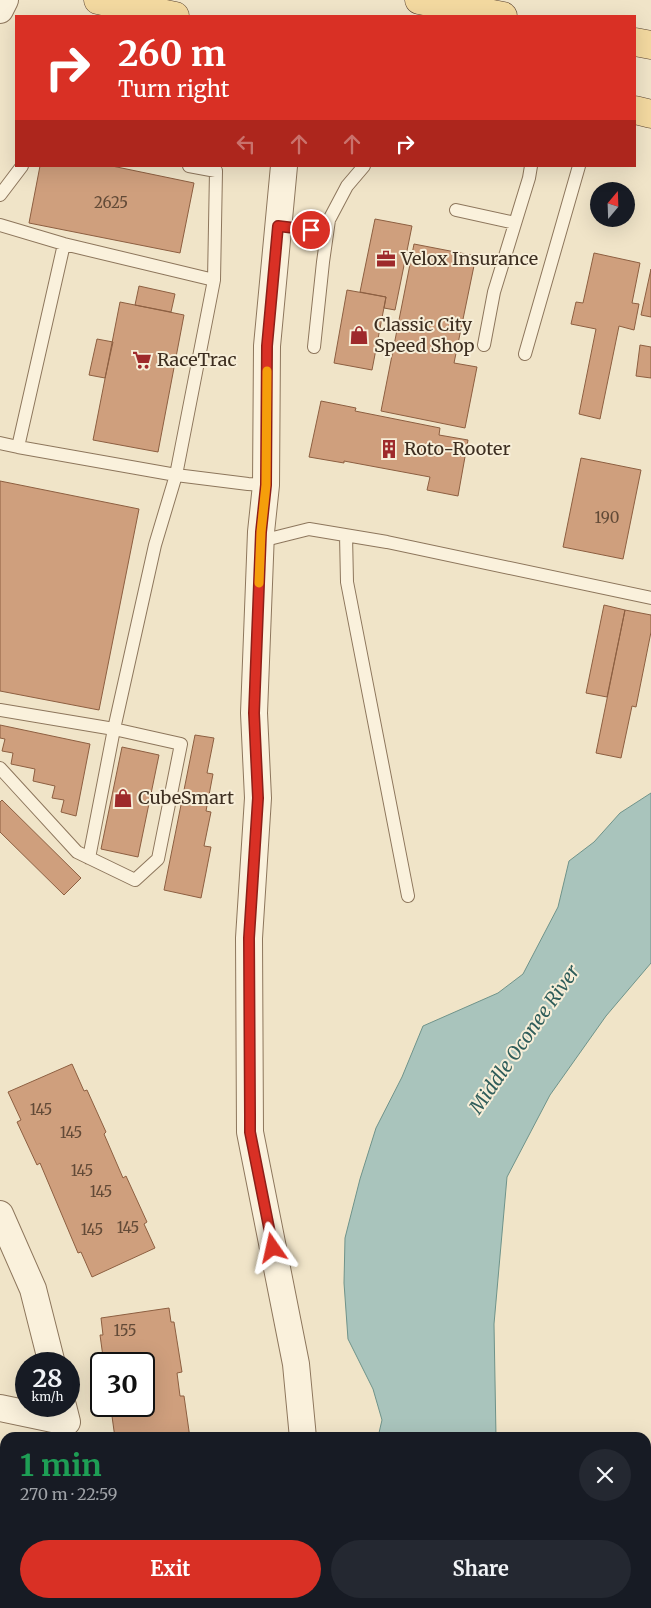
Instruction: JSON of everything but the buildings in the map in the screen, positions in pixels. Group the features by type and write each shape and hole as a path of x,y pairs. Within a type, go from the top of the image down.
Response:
{"main road":[{"path":"98,0 170,15"},
{"path":"420,0 498,15"},
{"path":"636,42 651,46"},
{"path":"636,110 651,114"}],"street":[{"path":"0,10 5,0"},
{"path":"284,167 267,346 266,485 261,541 254,713 258,798 249,938 250,1132 296,1364 303,1432"},
{"path":"0,1214 33,1289 49,1352"},
{"path":"0,1408 15,1411"},
{"path":"43,1417 67,1422 66,1417"}],"lane":[{"path":"0,195 21,167"},
{"path":"90,858 114,729 155,545 176,474 214,280 216,171 194,167"},
{"path":"314,347 329,220 347,186 363,167"},
{"path":"484,344 494,292 531,167"},
{"path":"525,354 579,167"},
{"path":"456,210 515,223"},
{"path":"0,225 64,244 214,280"},
{"path":"278,226 327,232"},
{"path":"18,447 64,244"},
{"path":"0,443 176,474 266,485"},
{"path":"261,541 309,529 397,544 651,598"},
{"path":"346,535 347,582 408,896"},
{"path":"0,710 114,729 181,744 158,859 135,880 77,852 0,768"}],"water":[{"name":"Middle Oconee River","path":"651,793 651,963 606,1016 550,1095 507,1177 494,1324 496,1432 379,1432 382,1420 373,1389 348,1339 344,1283 345,1238 360,1179 376,1128 402,1077 423,1026 498,993 523,974 558,907 569,861 594,842 620,813"}],"slow traffic":[{"path":"259,583 261,532 266,485 267,371"}],"place":[{"name":"Velox Insurance","path":"386,259"},
{"name":"Classic City Speed Shop","path":"359,335"},
{"name":"RaceTrac","path":"142,360"},
{"name":"Roto-Rooter","path":"389,449"},
{"name":"CubeSmart","path":"123,798"}],"route":[{"path":"273,1248 250,1132 249,938 258,798 254,713 261,532 266,485 267,346 278,226 311,230"}]}
